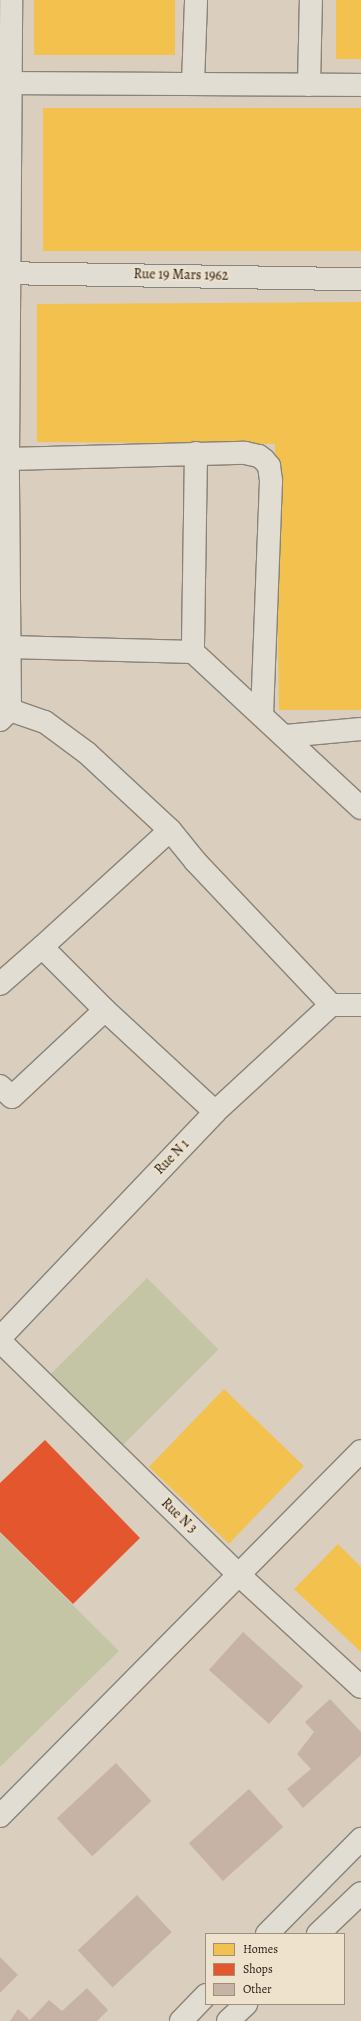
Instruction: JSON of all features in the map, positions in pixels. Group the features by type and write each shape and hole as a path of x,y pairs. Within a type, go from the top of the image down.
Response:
{"street":[{"path":"11,0 11,83 6,273 8,647 5,715 45,722 67,737 170,830 196,862 331,1005 361,1005"},
{"path":"193,83 196,0"},
{"path":"309,85 311,0"},
{"path":"11,83 361,85"},
{"name":"Rue 19 Mars 1962","path":"6,273 361,279"},
{"path":"8,459 196,453 259,456 269,466 271,481 262,714"},
{"path":"193,652 196,453"},
{"path":"8,647 193,652 286,736 361,808"},
{"path":"286,736 361,729"},
{"path":"0,984 170,830"},
{"path":"42,947 105,1010 215,1112"},
{"name":"Rue N 1","path":"0,1338 215,1112 331,1005"},
{"path":"4,1097 105,1010"},
{"name":"Rue N 3","path":"0,1341 238,1574 361,1687"},
{"path":"0,1816 361,1451"},
{"path":"268,1933 361,1839"},
{"path":"319,1933 361,1893"},
{"path":"181,2021 205,1996"},
{"path":"228,2021 245,2005"}],"green space":[{"path":"147,1278 218,1349 122,1446 50,1375"},
{"path":"0,1533 119,1651 0,1767"}],"building: Homes":[{"path":"34,0 175,0 175,55 34,55"},
{"path":"336,0 361,0 361,59 336,59"},
{"path":"43,108 361,108 361,251 43,251"},
{"path":"361,302 361,710 279,710 275,444 37,442 37,304"},
{"path":"224,1389 304,1466 229,1544 149,1467"},
{"path":"338,1544 361,1567 361,1652 294,1589"}],"building: Shops":[{"path":"45,1440 140,1538 73,1604 0,1532 0,1483"}],"building: Other":[{"path":"243,1632 303,1686 269,1724 209,1670"},
{"path":"330,1699 361,1732 361,1755 303,1808 287,1789 311,1769 297,1754 314,1732 305,1722"},
{"path":"116,1763 151,1801 92,1856 57,1818"},
{"path":"249,1789 283,1827 223,1881 189,1843"},
{"path":"137,1895 172,1932 113,1988 78,1950"},
{"path":"0,1957 18,1975 0,1993"},
{"path":"87,1988 108,2010 97,2021 10,2021 18,2009 30,2020 49,2000 62,2011"}]}
